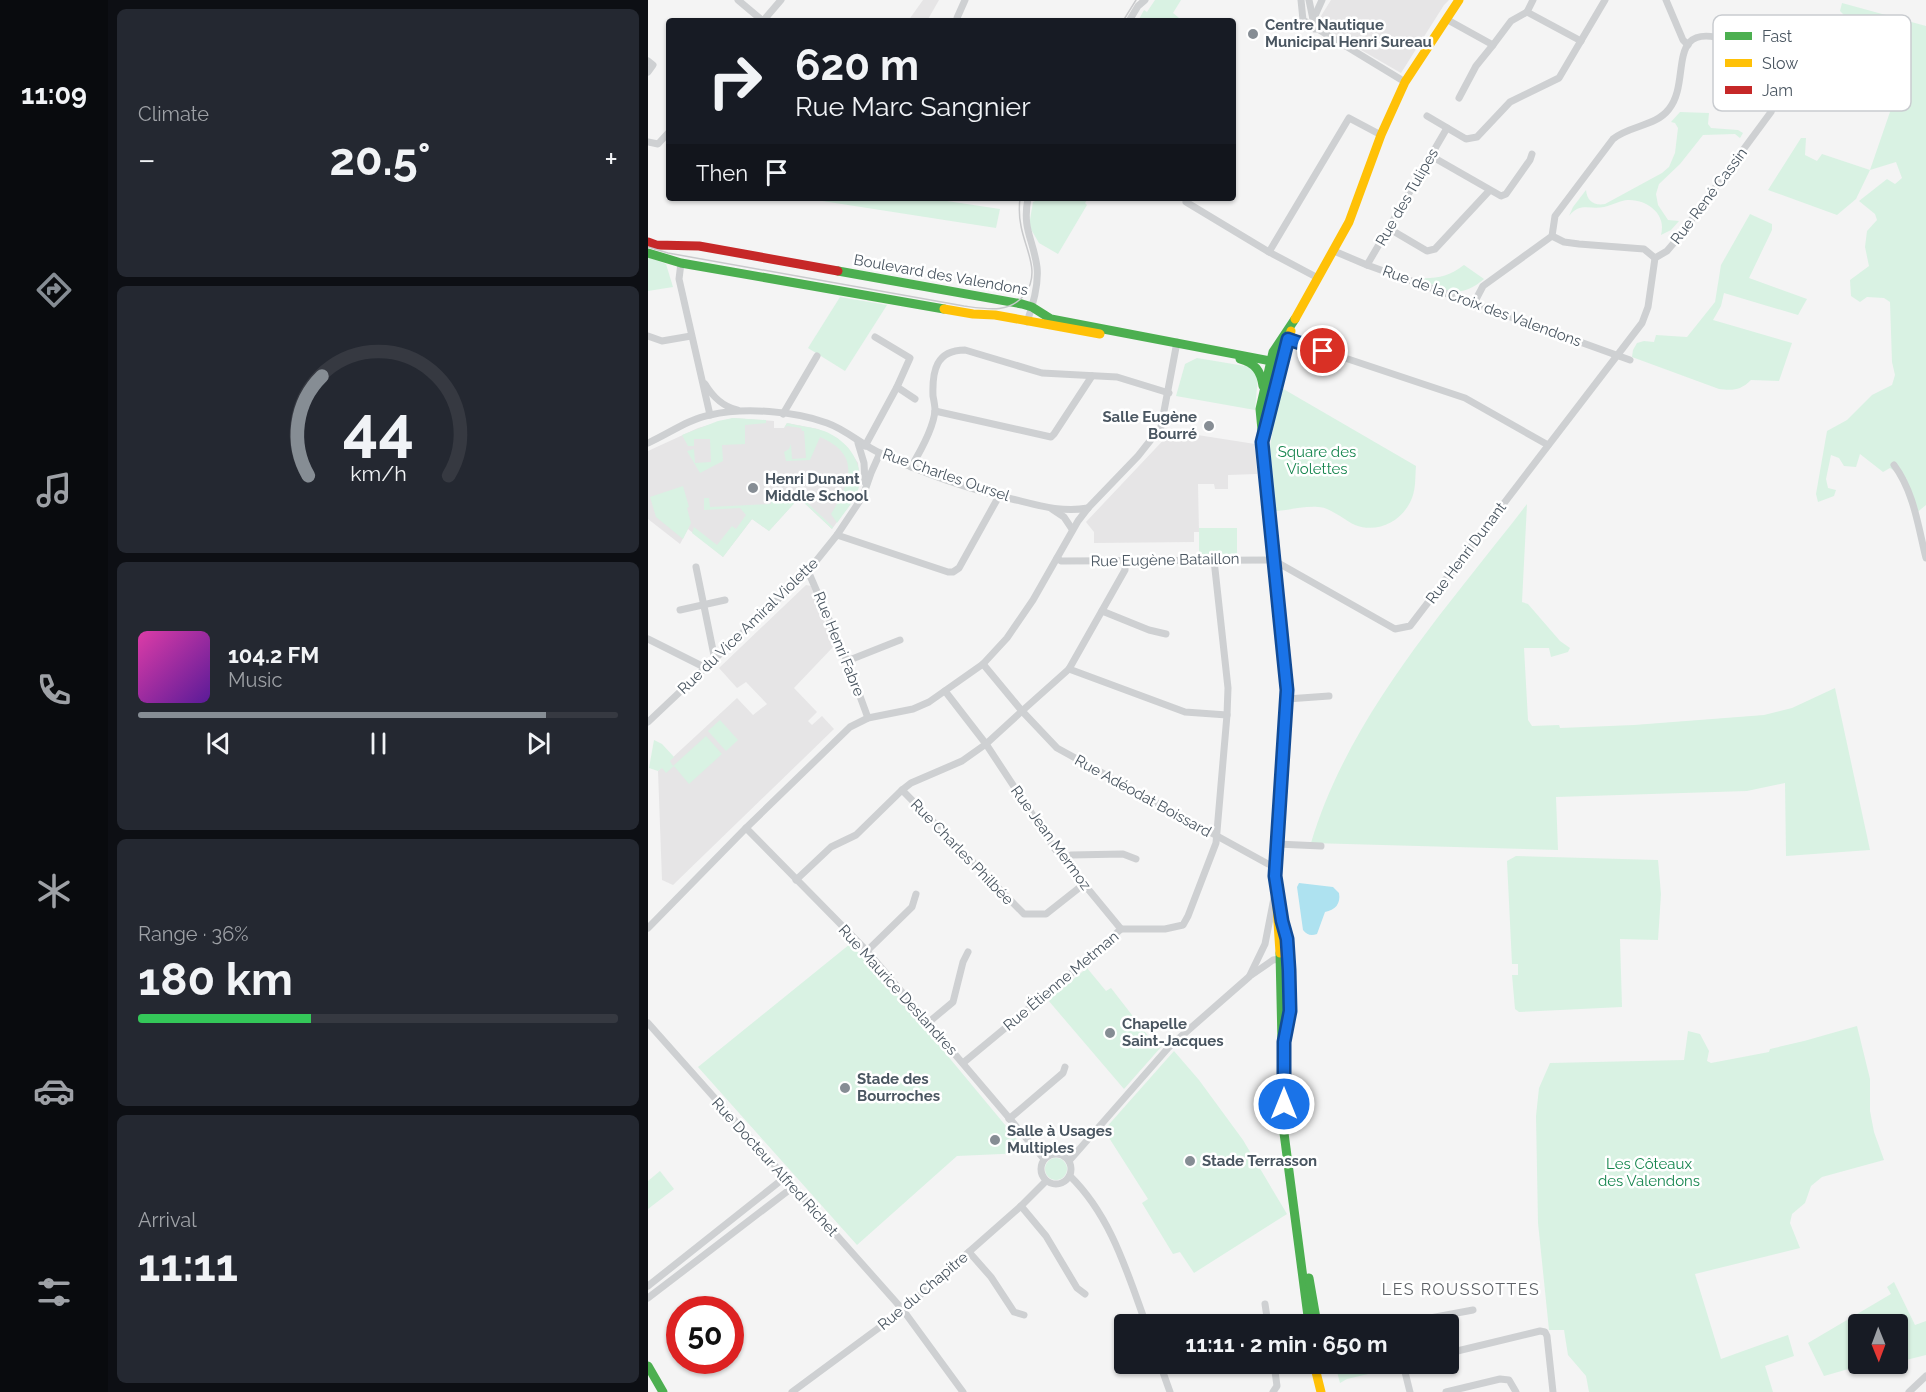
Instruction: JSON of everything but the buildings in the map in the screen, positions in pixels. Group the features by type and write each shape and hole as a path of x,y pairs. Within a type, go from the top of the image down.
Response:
{"main road":[{"path":"1309,1314 1284,1133 1284,1042 1290,1011 1283,955 1287,939 1276,886 1276,844 1287,699 1260,409 1273,362 1349,222 1381,135 1405,82 1460,0"},
{"name":"Boulevard des Valendons","path":"648,242 662,245 699,246 1032,307 1051,319 1232,357 1255,364 1263,383 1263,394"},
{"name":"Boulevard des Valendons","path":"648,253 681,263 1273,362"},
{"path":"1262,442 1271,403 1273,362 1288,339 1297,315"},
{"name":"Boulevard des Valendons","path":"1232,357 1273,362"},
{"path":"1299,1244 1316,1314"},
{"path":"648,1366 663,1392"},
{"path":"1318,1374 1321,1392"}],"street":[{"path":"738,0 759,18"},
{"path":"766,18 781,0"},
{"path":"957,18 965,0"},
{"path":"1131,18 1145,0"},
{"path":"1300,0 1303,20 1405,82"},
{"path":"1309,0 1315,29"},
{"path":"1313,20 1323,0"},
{"path":"1459,98 1476,66 1511,21 1527,12 1533,0"},
{"path":"1427,116 1466,139 1477,137 1510,102 1559,78 1605,0"},
{"path":"1666,0 1683,40 1688,45"},
{"path":"1527,12 1581,41"},
{"path":"1446,19 1492,45"},
{"path":"1474,303 1483,286 1551,236 1555,216 1608,144 1624,132 1657,119 1671,107 1679,86 1682,55 1688,45 1701,37 1713,37"},
{"path":"648,61 653,65 648,72"},
{"name":"Rue René Cassin","path":"1655,258 1667,251 1678,238 1771,111"},
{"path":"1269,252 1349,118 1381,135"},
{"name":"Rue des Tulipes","path":"1367,265 1447,128"},
{"path":"648,142 658,144 666,135"},
{"path":"1431,156 1499,196 1506,194 1532,154"},
{"path":"1388,228 1431,251 1438,247 1489,191"},
{"path":"1028,201 1025,221 1037,268 1037,280 1028,322"},
{"path":"1186,202 1269,252 1318,278"},
{"path":"1551,236 1564,242 1644,249 1655,258 1646,315 1625,347 1616,356"},
{"name":"Rue de la Croix des Valendons","path":"1334,251 1630,360"},
{"path":"681,263 679,279 710,415"},
{"path":"648,336 662,341 691,336"},
{"path":"865,446 910,358 875,337"},
{"path":"1288,339 1464,398 1548,445"},
{"path":"648,928 850,727 868,717 913,709 929,702 983,664 1015,628 1072,530 1088,508 1138,456 1161,427 1177,345"},
{"path":"911,467 925,443 935,411 933,389 937,365 947,353 956,350 965,350 1042,373 1117,377 1169,393"},
{"path":"783,414 817,356"},
{"name":"Rue Henri Dunant","path":"1273,560 1395,628 1410,626 1616,356"},
{"path":"935,411 1046,437 1051,436 1092,376"},
{"name":"Rue Charles Oursel","path":"702,380 728,408 783,414 828,423 865,446 911,467 999,496 1050,507 1088,508"},
{"path":"897,387 915,399"},
{"name":"Rue Charles Oursel","path":"648,443 710,415 742,411"},
{"path":"857,441 866,472 863,496"},
{"name":"Rue du Vice Amiral Violette","path":"648,722 808,571 837,535 863,496 880,453"},
{"path":"1894,465 1903,477 1911,496 1926,558"},
{"path":"837,535 953,572 958,568 999,496"},
{"path":"1050,507 1064,517 1072,530"},
{"name":"Rue Eugène Bataillon","path":"1057,558 1061,561 1273,560"},
{"path":"1214,560 1227,687 1227,715 1217,836"},
{"path":"796,880 831,847 856,835 911,783 962,761 986,744 1069,669 1125,570 1125,561"},
{"path":"696,567 715,660"},
{"name":"Rue Henri Fabre","path":"808,571 847,661 868,717"},
{"path":"680,610 725,600"},
{"path":"1102,611 1149,630 1166,634"},
{"path":"648,639 706,668"},
{"path":"847,661 900,640"},
{"name":"Rue Adéodat Boissard","path":"983,664 1022,711 1057,748 1268,864 1276,865"},
{"path":"1069,669 1185,712 1227,715"},
{"name":"Rue Jean Mermoz","path":"945,691 986,744 1055,849 1121,929"},
{"path":"1287,699 1329,696"},
{"name":"Rue Charles Philbée","path":"902,790 1024,914 1046,914 1084,884"},
{"name":"Rue Maurice Deslandres","path":"746,828 867,951 1044,1159"},
{"name":"Rue Étienne Metman","path":"963,1063 1079,967 1121,929 1165,929 1183,925 1217,836"},
{"path":"1276,844 1321,846"},
{"path":"1064,860 1071,855 1123,854 1136,859"},
{"path":"1250,976 1263,949 1276,886"},
{"path":"867,951 912,907 916,894"},
{"path":"1069,1161 1161,1055 1250,976 1283,955 1271,947 1263,949"},
{"path":"929,1022 953,1002 963,962 968,952"},
{"name":"Rue Docteur Alfred Richet","path":"648,1023 903,1310 963,1392"},
{"path":"648,1036 655,1030"},
{"path":"1009,1119 1063,1073 1065,1066"},
{"path":"1057,1154 1069,1161 1070,1176 1059,1184 1043,1178 1041,1168 1044,1159 1057,1154"},
{"path":"1070,1176 1106,1222 1142,1314"},
{"path":"648,1286 784,1178"},
{"name":"Rue du Chapitre","path":"792,1392 903,1310 1021,1206 1046,1181"},
{"path":"648,1298 793,1187"},
{"path":"1021,1206 1046,1236 1077,1288 1085,1294"},
{"path":"969,1252 991,1277 1014,1312 1024,1315"},
{"path":"1265,1304 1266,1314"},
{"path":"1452,1314 1473,1310"},
{"path":"1459,1351 1540,1331 1545,1332 1553,1392"},
{"path":"1164,1374 1170,1392"},
{"path":"1273,1392 1277,1386 1275,1374"},
{"path":"1406,1374 1410,1392"},
{"path":"1909,1392 1926,1376"},
{"path":"1446,1392 1500,1379 1509,1380 1516,1392"}],"shaded area":[{"path":"923,0 939,0 929,18 910,18"},
{"path":"1331,0 1449,0 1401,73 1316,24"},
{"name":"Henri Dunant Middle School","path":"733,418 774,421 774,428 784,428 787,423 818,429 837,438 848,448 858,463 860,483 854,499 832,529 799,498 769,531 752,519 723,557 688,529 680,544 648,519 648,451 698,428"},
{"path":"1172,431 1255,444 1257,474 1228,475 1228,489 1215,489 1214,484 1198,484 1199,532 1194,532 1194,542 1094,543 1094,532 1086,522"},
{"path":"806,585 811,586 834,646 794,688 817,712 808,721 812,725 822,716 834,729 673,885 662,880 658,771 737,698 753,715 767,704 746,682 737,688 719,668"}],"green space":[{"path":"1155,0 1181,0 1173,13 1179,18 1140,18 1144,10 1147,12"},
{"path":"1842,3 1886,15 1844,15 1840,11"},
{"path":"1911,22 1926,26 1926,505 1915,514 1908,501 1907,479 1890,468 1883,472 1860,454 1856,467 1844,466 1839,458 1831,455 1826,479 1828,488 1836,490 1834,496 1818,502 1816,494 1827,431 1847,420 1872,395 1892,385 1895,375 1892,362 1890,302 1884,298 1867,297 1860,302 1851,296 1850,280 1869,266 1865,247 1867,231 1877,220 1875,214 1859,201 1887,179 1895,184 1902,178 1896,162 1870,170 1890,111 1911,111"},
{"path":"1680,112 1709,113 1708,124 1711,128 1738,130 1743,133 1740,138 1735,134 1703,135 1680,164 1659,184 1656,194 1658,205 1668,220 1679,221 1671,230 1661,235 1662,227 1658,214 1648,205 1634,200 1599,208 1581,208 1569,216 1586,190 1592,202 1605,204 1669,167 1675,153 1678,128 1675,123 1671,122"},
{"path":"1801,138 1806,138 1805,155 1817,161 1822,154 1870,170 1856,199 1837,215 1768,190"},
{"path":"822,201 947,201 1000,209 996,228"},
{"path":"1086,201 1087,205 1058,254 1039,243 1029,226 1033,202"},
{"path":"1750,214 1772,224 1772,230 1749,278 1807,299 1798,315 1724,293 1721,306 1713,320 1792,343 1779,381 1751,380 1736,389 1719,389 1632,357 1637,343 1654,342 1656,335 1687,337 1715,302 1721,265"},
{"path":"648,257 666,264 673,287 648,291"},
{"path":"1464,265 1484,279 1467,290 1451,291 1417,278 1442,276"},
{"path":"840,297 887,305 845,371 808,348"},
{"path":"1197,358 1251,367 1258,376 1255,410 1176,396 1185,364"},
{"name":"Square des Violettes","path":"1280,387 1416,466 1413,494 1403,513 1389,524 1372,528 1355,525 1323,508 1308,507 1276,511 1270,447"},
{"path":"733,418 766,420 766,423 745,425 745,444 722,445 723,461 700,473 687,451 694,449 695,463 711,462 710,439 694,439 694,446 688,446 682,435 718,421"},
{"path":"787,423 824,431 842,441 854,457 860,475 859,486 856,496 837,523 831,514 847,481 847,461 842,452 833,444 820,437 810,460 786,461 784,452 791,444 792,459 806,458 804,431 801,428 787,426 784,428"},
{"path":"683,486 691,523 683,539 656,517 650,497"},
{"path":"793,491 802,495 801,497 833,527 832,529 799,498 769,531 752,519 723,557 692,533 694,527 717,545 732,526 736,529 746,515 740,508 704,510 704,498 709,498 710,507 771,504 771,500 793,499"},
{"path":"1527,504 1522,602 1528,604 1560,641 1570,648 1568,652 1551,657 1549,648 1524,648 1528,720 1532,726 1559,725 1560,728 1634,725 1764,715 1792,708 1835,688 1870,850 1786,856 1785,783 1747,791 1556,797 1558,850 1311,843 1328,796 1375,707 1403,664"},
{"path":"1199,528 1237,528 1237,554 1199,554"},
{"path":"720,720 738,740 726,751 708,731"},
{"path":"706,736 722,754 689,784 674,766 666,773 662,768 658,771 649,768 654,740 662,744 674,757 670,761 673,766"},
{"path":"1516,856 1658,860 1661,894 1658,940 1620,939 1622,1007 1519,1012 1515,1009 1512,975 1518,975 1518,964 1512,964 1507,861"},
{"name":"Stade des Bourroches","path":"850,944 888,984 1020,1143 1021,1153 957,1156 857,1245 698,1067"},
{"path":"1087,968 1106,991 1111,988 1156,1046 1161,1047 1124,1089 1048,1000"},
{"name":"Les Côteaux des Valendons","path":"1857,1026 1870,1079 1870,1111 1874,1132 1884,1160 1822,1177 1811,1186 1805,1203 1792,1214 1790,1223 1800,1248 1695,1274 1721,1359 1788,1335 1794,1356 1765,1366 1773,1392 1589,1392 1586,1376 1568,1355 1564,1330 1549,1330 1538,1223 1536,1116 1539,1088 1550,1063 1684,1060 1688,1031 1700,1034 1709,1051 1707,1061 1711,1063 1769,1052 1770,1049"},
{"name":"Stade Terrasson","path":"1174,1051 1199,1080 1243,1140 1287,1214 1194,1273 1180,1252 1173,1254 1142,1203 1148,1199 1104,1130"},
{"path":"1052,1158 1060,1158 1067,1165 1067,1173 1060,1180 1052,1180 1045,1173 1045,1165"},
{"path":"660,1171 674,1189 648,1209 648,1181"},
{"path":"1894,1282 1915,1325 1926,1321 1926,1355 1908,1360 1908,1314 1857,1314 1891,1294 1887,1287"},
{"path":"1848,1319 1848,1369 1824,1376 1808,1343"},
{"path":"1338,1374 1368,1374 1347,1379 1340,1383"}],"water":[{"path":"1299,883 1333,887 1339,893 1338,903 1332,910 1325,912 1317,934 1309,935 1303,930 1297,887"}],"tram line":[{"path":"1125,18 1136,0"},
{"path":"648,247 668,253 964,306 997,309 1012,305 1019,300 1030,286 1032,277 1020,223 1020,201"}],"traffic: fast":[{"path":"648,253 681,263 944,309"},
{"path":"838,271 1022,304 1032,307 1051,319 1281,363"},
{"path":"1279,607 1260,409 1273,352 1295,319"},
{"path":"1240,359 1256,368 1263,386"},
{"path":"1281,917 1287,937 1290,963 1285,1034"},
{"path":"1280,953 1284,1133 1308,1314"},
{"path":"1309,1278 1315,1314"},
{"path":"648,1366 663,1392"}],"traffic: slow":[{"path":"1295,319 1349,222 1381,135 1405,82 1459,0"},
{"path":"944,309 995,315 1100,334"},
{"path":"1265,430 1291,331"},
{"path":"1279,607 1287,690 1275,876 1280,953"},
{"path":"1316,1374 1321,1392"}],"traffic: jam":[{"path":"648,242 656,245 699,246 838,271"}],"place":[{"name":"Centre Nautique Municipal Henri Sureau","path":"1253,34"},
{"name":"Salle Eugène Bourré","path":"1209,426"},
{"name":"Henri Dunant Middle School","path":"753,488"},
{"name":"Chapelle Saint-Jacques","path":"1110,1033"},
{"name":"Stade des Bourroches","path":"845,1088"},
{"name":"Salle à Usages Multiples","path":"995,1140"},
{"name":"Stade Terrasson","path":"1190,1161"}],"district":[{"name":"LES ROUSSOTTES","path":"1461,1289"}],"route":[{"path":"1284,1104 1284,1042 1290,1011 1289,970 1287,939 1275,876 1287,690 1262,442 1288,339 1323,351"}]}
